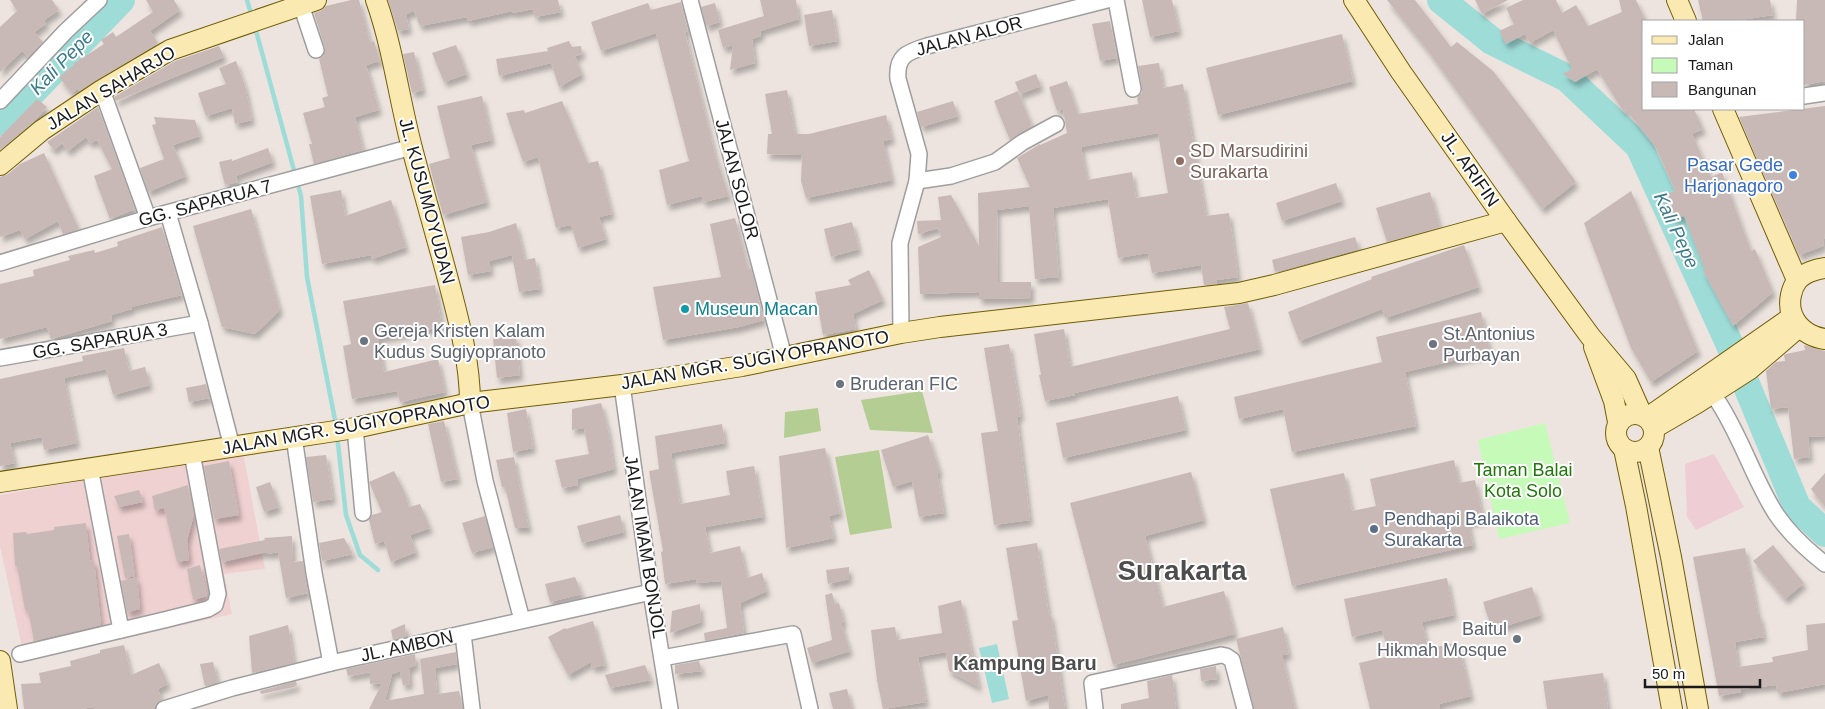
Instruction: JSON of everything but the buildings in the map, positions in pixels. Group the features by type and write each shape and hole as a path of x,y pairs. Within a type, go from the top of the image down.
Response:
{"street":[{"path":"0,101 98,0"},
{"name":"JL. KUSUMOYUDAN","path":"376,0 384,24 412,147 466,354 470,403"},
{"name":"JALAN SOLOR","path":"690,0 784,357"},
{"name":"JALAN ALOR","path":"900,333 900,243 917,181 920,154 898,79 897,68 902,57 910,51 927,46 1107,0"},
{"path":"1116,0 1134,89"},
{"name":"JL. ARIFIN","path":"1354,0 1401,72 1590,336"},
{"path":"1677,0 1686,20"},
{"path":"308,3 316,50"},
{"name":"JALAN SAHARJO","path":"0,165 42,130 102,90 170,50 308,3"},
{"path":"102,90 148,218"},
{"path":"1805,96 1825,93"},
{"path":"1723,110 1797,280"},
{"path":"917,181 951,176 995,162 1023,142 1056,124"},
{"name":"GG. SAPARUA 7","path":"0,264 148,218 412,147"},
{"path":"168,213 200,323 232,447"},
{"name":"JALAN MGR. SUGIYOPRANOTO","path":"0,482 348,429 470,403 622,385 742,366 900,333 1255,290 1506,221"},
{"path":"1825,268 1814,270 1797,280 1790,298 1795,322 1807,334 1825,339"},
{"path":"1624,449 1636,452 1648,427 1702,397 1795,322"},
{"name":"GG. SAPARUA 3","path":"0,358 200,323"},
{"path":"1590,336 1614,401 1618,422 1615,434 1616,440 1624,449 1638,515 1672,709"},
{"path":"1590,336 1626,379 1648,427 1698,709"},
{"name":"JALAN IMAM BONJOL","path":"622,385 651,592 670,709"},
{"path":"1702,397 1730,420 1776,514 1790,532 1825,564"},
{"path":"470,403 485,481 522,620"},
{"path":"1618,422 1629,414 1648,427"},
{"path":"348,429 363,513"},
{"path":"294,437 331,662"},
{"path":"20,654 212,607 217,601 218,594 192,453"},
{"path":"90,468 120,630"},
{"name":"JL. AMBON","path":"164,709 232,688 331,662 651,592"},
{"path":"472,709 474,631"},
{"path":"662,658 793,634 810,709"},
{"path":"1094,709 1092,682 1221,655 1232,660 1245,709"},
{"path":"0,661 7,709"}],"shaded area":[{"path":"243,452 265,569 224,574 232,614 25,661 0,546 0,495"},
{"path":"1714,454 1744,507 1696,530 1687,517 1685,464"}],"green space":[{"path":"922,391 933,433 870,430 861,400"},
{"path":"818,408 821,431 784,438 785,412"},
{"name":"Taman Balai Kota Solo","path":"1545,423 1570,523 1499,539 1478,440"},
{"path":"879,450 892,528 850,535 835,457"}],"water":[{"path":"997,644 1009,699 992,703 979,648"}],"waterway":[{"name":"Kali Pepe","path":"0,122 8,117 121,0"},
{"path":"247,0 252,17"},
{"name":"Kali Pepe","path":"1441,0 1492,41 1567,78 1639,146 1729,343 1797,507 1825,533"},
{"path":"255,27 301,196 307,277 336,425"},
{"path":"337,435 346,515 360,555 378,570"}],"place":[{"name":"SD Marsudirini Surakarta","path":"1180,161"},
{"name":"Pasar Gede Harjonagoro","path":"1793,175"},
{"name":"Museun Macan","path":"685,309"},
{"name":"Gereja Kristen Kalam Kudus Sugiyopranoto","path":"364,341"},
{"name":"St.Antonius Purbayan","path":"1433,344"},
{"name":"Bruderan FIC","path":"840,384"},
{"name":"Pendhapi Balaikota Surakarta","path":"1374,529"},
{"name":"Baitul Hikmah Mosque","path":"1517,639"}],"district":[{"name":"Surakarta","path":"1182,570"},
{"name":"Kampung Baru","path":"1025,663"}]}
